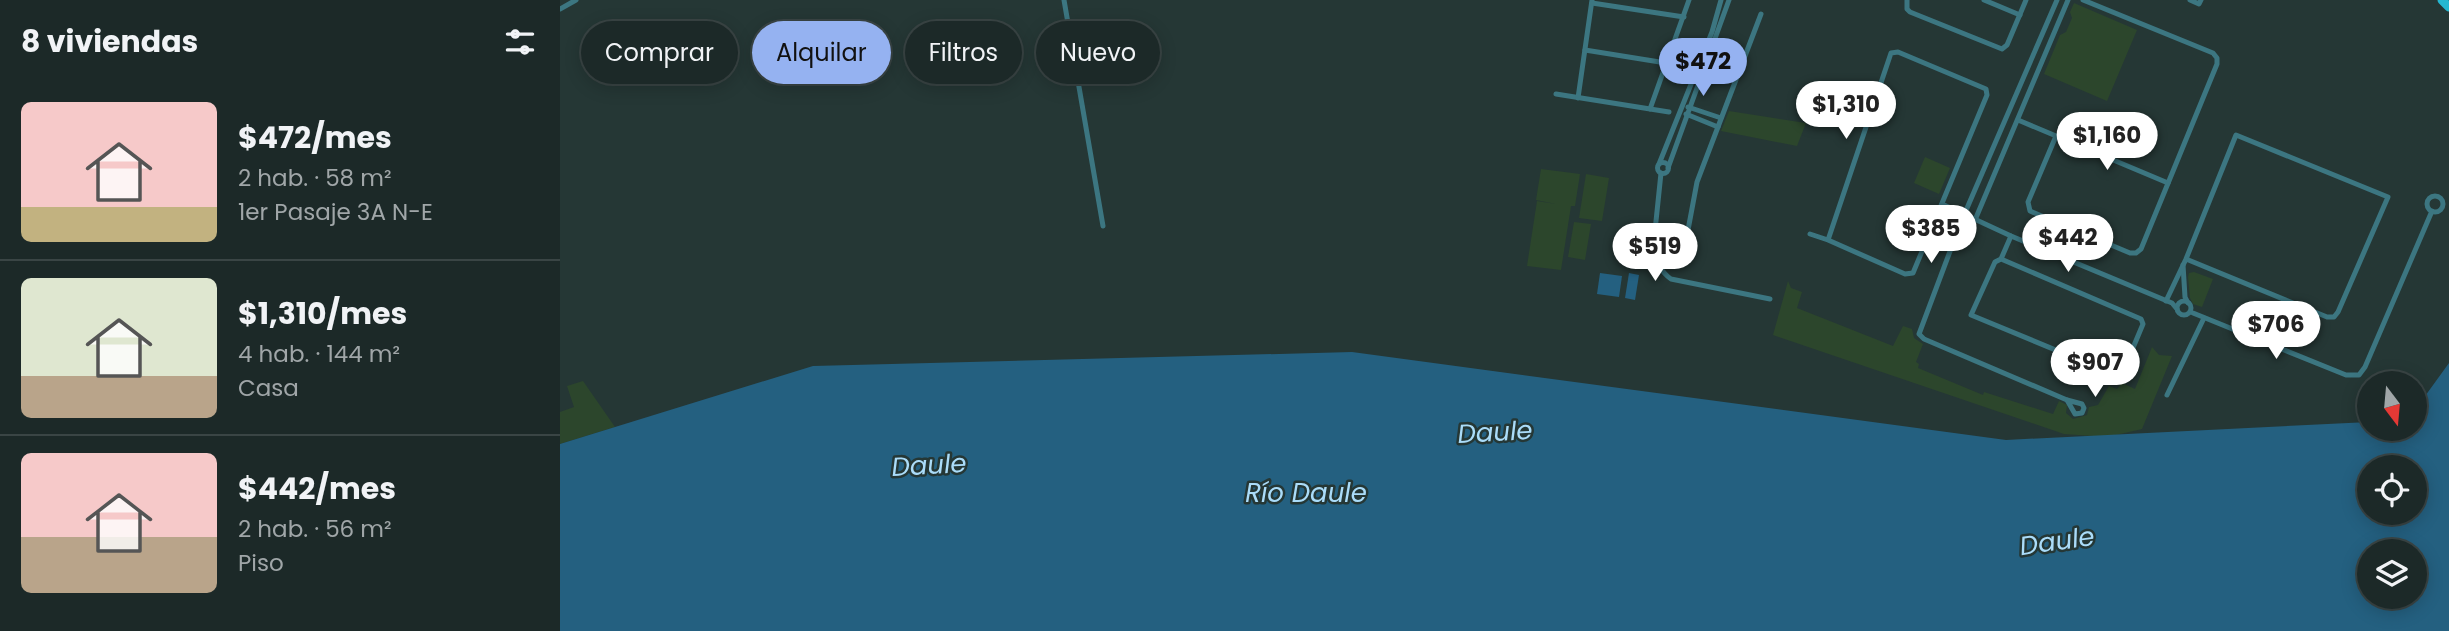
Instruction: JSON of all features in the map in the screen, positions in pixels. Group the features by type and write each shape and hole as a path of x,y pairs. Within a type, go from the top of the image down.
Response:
{"main road":[{"path":"2442,0 2449,7"}],"street":[{"path":"560,9 576,0"},
{"path":"1064,0 1103,226"},
{"path":"1650,109 1689,0"},
{"path":"1721,0 1712,32 1659,164 1661,173 1653,250 1655,258 1671,279 1770,299"},
{"path":"1661,173 1668,168 1729,0"},
{"path":"1907,0 1907,9 1910,12 2002,49 2007,45 2026,0"},
{"path":"1984,0 2020,15"},
{"path":"2057,0 1961,222 1921,326 1920,336 2067,400"},
{"path":"1975,220 2068,0"},
{"path":"2056,136 2028,202 2028,208 2032,213 2130,253 2136,253 2141,249 2217,64 2213,53 2083,0"},
{"path":"2190,0 2199,4 2201,0"},
{"path":"1578,98 1592,2 1684,17"},
{"path":"1688,230 1697,182 1760,14"},
{"path":"1585,50 1666,63"},
{"path":"1810,234 1905,274 1911,274 1987,90 1898,52 1892,52 1828,240"},
{"path":"1556,94 1668,112"},
{"path":"1682,108 1691,107 1721,118"},
{"path":"1682,108 1688,116 1718,127"},
{"path":"2018,120 2168,183"},
{"path":"2169,302 2184,262 2236,135 2388,197 2334,317 2327,317 2184,262"},
{"path":"1659,164 1665,163 1668,168"},
{"path":"1942,204 2169,302 2180,314 2190,310"},
{"path":"2169,302 2181,302 2204,318 2346,375 2359,375 2365,368 2432,211"},
{"path":"1938,212 1961,222 1975,220"},
{"path":"2001,259 2141,319 2143,324 2122,374 2116,375 1971,315 1995,262 2001,259 2011,236"},
{"path":"2184,262 2185,297 2190,310"},
{"path":"2177,309 2181,302"},
{"path":"2167,395 2204,318"}],"green space":[{"path":"2074,3 2137,30 2107,101 2044,74 2060,35 2066,32 2072,18 2070,12"},
{"path":"1729,111 1806,123 1797,146 1721,131"},
{"path":"2111,129 2137,140 2129,158 2104,147"},
{"path":"1925,157 1950,168 1939,194 1914,183"},
{"path":"1541,169 1580,174 1575,206 1571,206 1561,270 1527,266 1537,201 1556,204 1536,200"},
{"path":"1586,174 1609,178 1602,221 1579,218"},
{"path":"1574,222 1591,224 1585,260 1568,257"},
{"path":"2194,272 2213,279 2202,307 2193,304 2190,298 2188,277 2189,273"},
{"path":"1788,281 1791,288 1802,292 1797,308 1893,346 1903,326 1912,329 1914,338 1923,344 1916,362 1919,364 1918,368 1983,395 1984,392 2053,414 2059,401 2067,405 2066,413 2073,419 2087,415 2089,407 2098,405 2109,386 2117,389 2122,383 2135,389 2152,347 2159,355 2172,356 2142,429 2107,437 2064,434 1773,335"},
{"path":"583,381 615,427 560,444 560,412 574,407 567,386"}],"water":[{"path":"1600,273 1622,276 1619,297 1597,294"},
{"path":"1629,273 1639,275 1635,300 1625,298"},
{"name":"Río Daule","path":"1352,352 2006,440 2357,423 2357,441 2427,441 2427,393 2449,363 2449,631 560,631 560,444 813,366"}],"water label":[{"name":"Daule","path":"1495,432"},
{"name":"Daule","path":"929,465"},
{"name":"Daule","path":"2057,541"}]}
